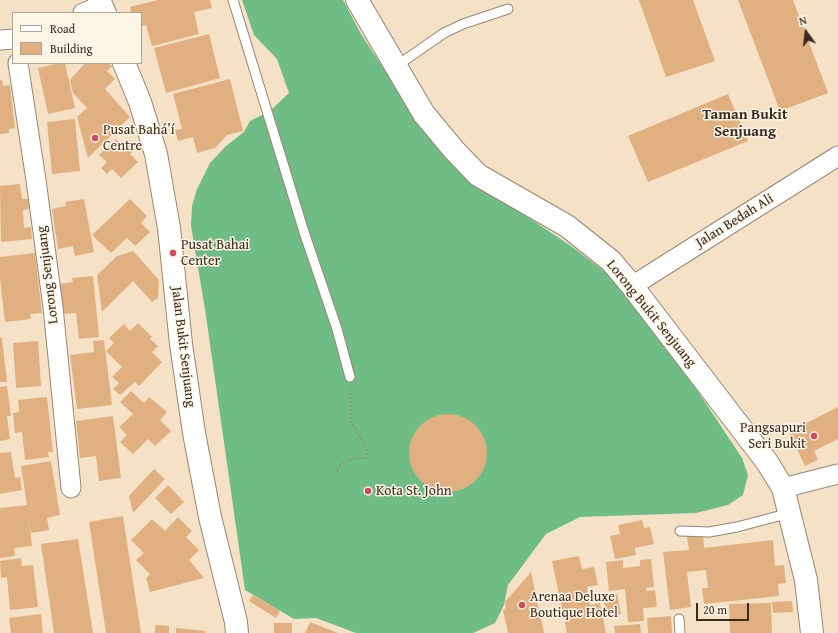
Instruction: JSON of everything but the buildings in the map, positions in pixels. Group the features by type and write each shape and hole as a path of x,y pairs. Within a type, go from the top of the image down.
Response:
{"main road":[{"name":"Lorong Bukit Senjuang","path":"357,0 424,114 454,150 478,175 567,226 611,262 632,286 767,462 783,488 790,514 806,580 812,633"},
{"name":"Jalan Bukit Senjuang","path":"124,64 140,102 156,154 169,228 181,344 194,433 210,517 236,622 237,633"}],"street":[{"path":"0,40 12,39"},
{"name":"Lorong Senjuang","path":"18,64 53,307 71,488"},
{"name":"Jalan Bedah Ali","path":"632,286 838,156"},
{"path":"783,488 838,474"}],"lane":[{"path":"233,0 304,232 337,329 350,377"},
{"path":"395,67 444,33 463,24 508,9"},
{"path":"680,531 709,532 790,514"},
{"path":"679,619 680,633"}],"path":[{"path":"338,471 336,468 352,459 366,458 367,449 351,422 350,377"}],"green space":[{"path":"242,0 343,0 361,34 425,132 460,172 571,246 613,278 631,299 697,390 742,458 748,475 743,495 728,505 696,513 580,517 546,534 508,585 504,605 495,623 473,633 356,633 316,618 294,619 245,590 205,309 191,226 192,206 197,189 210,163 226,146 244,132 250,121 270,111 289,93 277,59 254,35"}],"place":[{"name":"Pusat Bahá’í Centre","path":"95,138"},
{"name":"Pusat Bahai Center","path":"173,253"},
{"name":"Pangsapuri Seri Bukit","path":"814,436"},
{"name":"Kota St. John","path":"368,491"},
{"name":"Arenaa Deluxe Boutique Hotel","path":"522,605"}],"district":[{"name":"Taman Bukit Senjuang","path":"745,124"}]}
